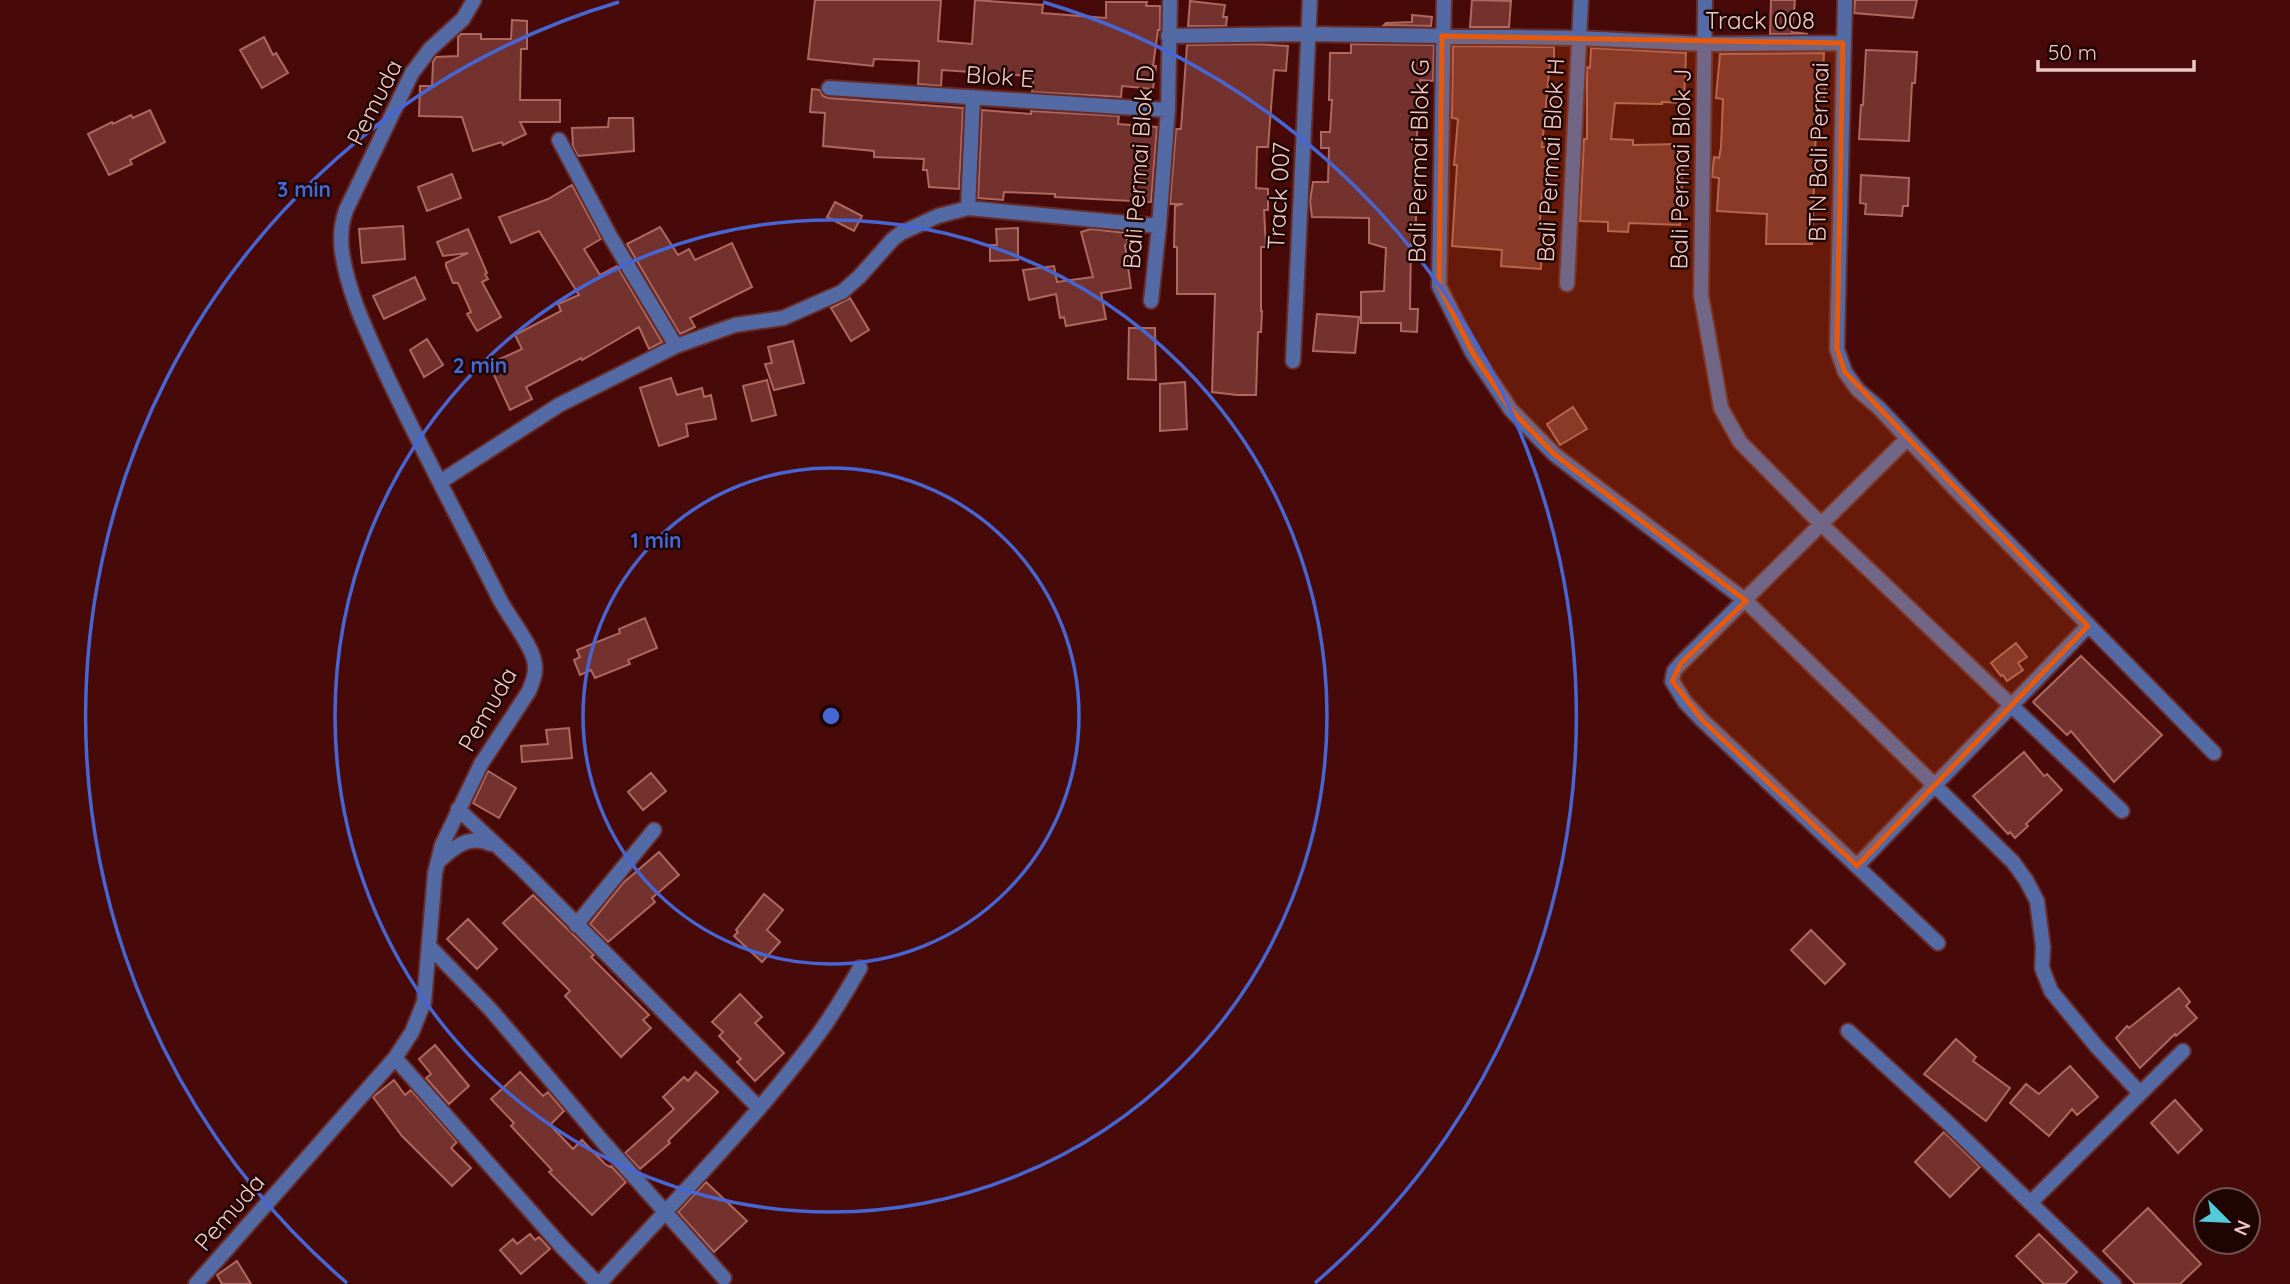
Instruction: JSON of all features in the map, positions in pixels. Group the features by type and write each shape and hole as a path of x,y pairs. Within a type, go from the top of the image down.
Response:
{"street":[{"name":"Pemuda","path":"196,1284 396,1058 420,1015 424,1002 442,845 457,809 481,764 529,691 535,670 531,652 503,604 407,419 355,301 342,254 342,224 346,211 412,73 430,49 463,19 474,0"},
{"path":"1168,36 1170,0"},
{"name":"Track 007","path":"1293,361 1310,0"},
{"name":"Bali Permai Blok G","path":"1444,0 1439,286 1472,352 1511,410 1555,455 1746,601"},
{"name":"Bali Permai Blok H","path":"1567,284 1581,0"},
{"name":"Bali Permai Blok J","path":"1705,0 1701,295 1721,408 1740,442 1821,524 2122,810"},
{"name":"BTN Bali Permai","path":"1845,0 1838,264 1838,349 1845,372 1858,390 1878,407 2214,753"},
{"name":"Track 008","path":"1168,36 1308,34 1578,38 1704,44 1843,43"},
{"name":"Bali Permai Blok D","path":"1151,301 1168,110 1168,36"},
{"name":"Blok E","path":"829,88 1168,110"},
{"path":"968,208 973,97"},
{"path":"559,140 610,236 676,346"},
{"path":"440,482 559,405 676,346 735,325 783,318 823,302 852,285 901,233 938,216 968,208 1159,226"},
{"path":"1907,439 1674,671 1672,681 1676,690 1702,720 1938,943"},
{"path":"1746,601 2013,862 2037,901 2043,947 2042,968 2051,991 2097,1047 2140,1093"},
{"path":"1857,866 2088,626"},
{"path":"457,809 759,1108"},
{"path":"576,925 654,830"},
{"path":"438,862 454,847 468,841 483,841 496,846"},
{"path":"429,946 491,1010 724,1278"},
{"path":"396,1058 563,1248 599,1284 759,1108 815,1039 860,968"},
{"path":"1848,1031 2115,1284"},
{"path":"2030,1203 2183,1051"}],"highlighted area":[{"path":"1442,36 1843,43 1837,349 1845,372 2088,626 1857,866 1702,720 1672,681 1681,663 1746,601 1555,455 1511,410 1472,352 1439,286"}],"building":[{"path":"815,0 941,0 938,41 972,44 975,0 1043,5 1042,13 1106,18 1106,2 1147,2 1146,6 1160,6 1153,89 1122,86 1121,97 1032,92 1031,76 942,70 941,86 918,84 919,61 874,59 873,66 808,59"},
{"path":"1472,0 1511,1 1509,27 1470,27"},
{"path":"1771,0 1795,0 1792,32 1808,34 1770,34"},
{"path":"1855,0 1917,0 1913,18 1854,13"},
{"path":"1190,1 1225,5 1223,17 1227,17 1226,26 1188,26"},
{"path":"1412,15 1432,17 1431,26 1384,25 1412,22"},
{"path":"512,20 527,21 527,49 521,49 520,100 560,100 560,122 520,122 526,134 503,145 502,142 473,151 462,117 419,116 420,86 432,86 433,62 436,57 458,56 458,37 461,34 481,34 481,39 511,39"},
{"path":"264,37 273,55 276,53 288,73 262,88 240,50"},
{"path":"1351,44 1434,45 1433,81 1420,80 1416,152 1416,245 1411,244 1410,309 1418,309 1417,332 1401,331 1401,323 1361,323 1361,292 1384,291 1386,248 1369,243 1369,218 1312,217 1310,201 1313,182 1328,182 1329,148 1321,148 1321,132 1330,132 1330,53 1351,53"},
{"path":"1187,45 1288,46 1286,71 1274,70 1268,147 1257,147 1256,188 1268,189 1268,210 1264,210 1266,247 1261,247 1262,311 1261,332 1258,332 1256,395 1237,395 1212,392 1215,294 1177,294 1175,206 1183,204 1170,204 1176,129 1181,129"},
{"path":"1453,46 1554,47 1554,61 1550,61 1542,147 1548,147 1546,194 1542,194 1539,231 1543,231 1541,269 1501,266 1502,250 1452,246 1458,119 1452,118"},
{"path":"1591,48 1686,53 1684,103 1615,103 1611,139 1633,140 1633,145 1679,144 1680,165 1683,165 1680,225 1629,223 1628,232 1608,231 1608,222 1580,221 1584,139 1587,139 1587,67 1590,68"},
{"path":"1866,50 1917,52 1915,83 1912,83 1909,141 1859,139"},
{"path":"1824,53 1824,100 1817,99 1812,244 1766,244 1767,214 1717,211 1719,178 1712,177 1714,157 1719,158 1721,147 1723,99 1716,98 1720,54"},
{"path":"812,89 820,90 823,96 828,98 963,108 959,189 929,187 927,170 923,170 924,159 874,157 874,151 823,146 825,113 810,112"},
{"path":"150,110 165,142 130,160 132,164 109,175 88,134 112,122 113,124 131,115 133,118"},
{"path":"982,110 1119,116 1118,124 1157,127 1151,202 1004,192 1003,200 978,198"},
{"path":"609,118 633,118 634,151 578,156 573,147 572,128 608,127"},
{"path":"452,174 461,198 427,211 418,187"},
{"path":"1861,175 1909,178 1908,206 1903,206 1902,216 1865,214 1866,204 1860,203"},
{"path":"572,185 601,239 584,249 600,275 617,266 662,342 649,349 639,327 582,360 581,358 526,387 532,399 510,410 489,364 522,349 515,335 561,311 558,304 579,295 539,231 511,243 499,217 548,199"},
{"path":"835,202 862,216 854,231 827,217"},
{"path":"403,226 405,259 362,263 359,229"},
{"path":"660,227 678,255 689,249 695,260 732,243 752,287 690,318 695,327 680,334 627,244"},
{"path":"1018,228 1018,260 990,261 990,245 997,245 996,229"},
{"path":"468,229 487,273 485,274 488,279 482,282 501,317 477,331 467,314 471,312 458,283 453,283 446,266 446,263 468,253 443,256 437,242"},
{"path":"1091,229 1126,233 1131,288 1101,293 1106,319 1066,326 1064,317 1060,318 1056,294 1029,300 1023,270 1054,266 1057,282 1093,277 1081,232"},
{"path":"415,277 425,299 384,319 373,296"},
{"path":"850,298 869,330 851,341 831,308"},
{"path":"1317,314 1359,317 1355,353 1313,351"},
{"path":"1129,328 1155,328 1156,380 1128,379"},
{"path":"427,339 443,365 424,377 410,350"},
{"path":"793,341 804,383 774,390 765,364 772,363 768,347"},
{"path":"671,378 677,395 702,388 704,397 711,395 716,419 686,424 688,436 659,446 640,388"},
{"path":"767,380 776,415 752,421 743,386"},
{"path":"1185,382 1187,429 1160,431 1160,384"},
{"path":"1573,407 1587,429 1560,445 1547,424"},
{"path":"645,618 657,648 628,660 630,664 595,678 591,670 580,675 574,660 580,657 577,650 620,633 619,629"},
{"path":"2016,643 2027,657 2018,663 2023,670 2007,681 1991,663"},
{"path":"2081,656 2162,735 2114,782 2071,731 2067,735 2033,702"},
{"path":"569,728 572,758 522,762 521,746 548,744 546,730"},
{"path":"2024,752 2044,776 2047,774 2062,790 2015,838 2010,832 2008,834 1973,796"},
{"path":"488,771 516,788 499,818 473,803"},
{"path":"651,773 666,791 643,810 628,792"},
{"path":"659,852 679,875 652,898 655,902 608,942 590,924 623,883"},
{"path":"764,894 783,910 767,930 780,942 762,962 734,936"},
{"path":"533,895 594,955 591,957 649,1015 643,1020 651,1028 621,1057 565,996 570,991 503,923"},
{"path":"468,919 497,949 477,969 447,939"},
{"path":"1811,930 1845,964 1825,984 1791,950"},
{"path":"2179,988 2190,1002 2186,1006 2197,1018 2176,1036 2175,1034 2140,1068 2116,1038 2127,1026 2129,1028"},
{"path":"740,994 762,1017 755,1023 784,1053 755,1081 737,1062 741,1059 719,1036 723,1032 712,1022"},
{"path":"1956,1039 1976,1057 1973,1061 2010,1088 1986,1121 1924,1074"},
{"path":"435,1045 469,1086 449,1104 426,1078 431,1074 419,1059"},
{"path":"2070,1066 2098,1097 2077,1115 2072,1109 2049,1136 2010,1103 2026,1084 2039,1094"},
{"path":"520,1072 543,1096 548,1092 564,1111 550,1125 573,1149 582,1140 626,1182 592,1215 549,1172 552,1170 511,1126 514,1123 491,1099"},
{"path":"696,1072 718,1092 668,1141 670,1143 640,1169 625,1153 674,1109 663,1097 684,1077 688,1081"},
{"path":"394,1080 405,1095 411,1090 457,1142 451,1148 471,1168 452,1186 402,1136 373,1097"},
{"path":"2175,1100 2202,1130 2178,1153 2151,1123"},
{"path":"1944,1132 1980,1167 1950,1197 1915,1162"},
{"path":"706,1182 747,1221 714,1252 678,1212"},
{"path":"2148,1208 2201,1264 2180,1284 2135,1284 2103,1251"},
{"path":"530,1234 535,1240 539,1237 550,1249 521,1274 500,1250 513,1239 517,1244"},
{"path":"2039,1234 2077,1272 2065,1284 2044,1284 2016,1256"},
{"path":"237,1261 251,1284 222,1284 217,1275"}]}
